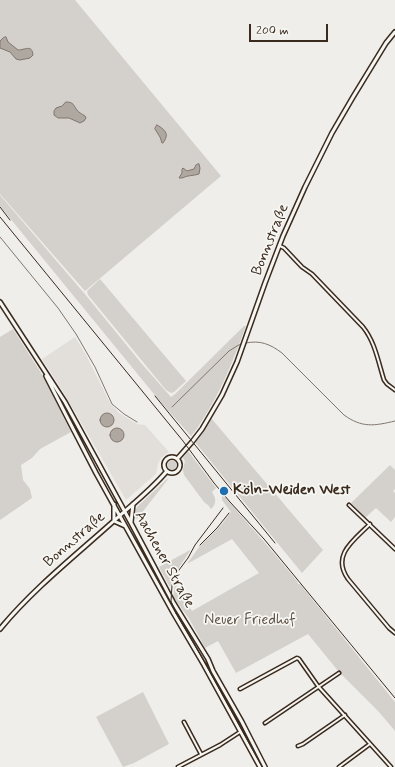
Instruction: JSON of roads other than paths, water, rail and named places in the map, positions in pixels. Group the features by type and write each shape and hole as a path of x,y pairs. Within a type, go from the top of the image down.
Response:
{"main road":[{"name":"Bonnstraße","path":"177,460 193,440 216,406 231,376 280,245 305,187 332,133 386,43 395,32"},
{"name":"Aachener Straße","path":"0,302 65,402 157,573 209,662 266,767"},
{"name":"Aachener Straße","path":"41,366 68,419 174,614 260,767"},
{"path":"172,457 177,460 180,464 178,469 174,472 167,471 164,466 166,460 172,457"},
{"name":"Bonnstraße","path":"0,629 48,579 134,504 167,471"},
{"path":"114,504 114,521 126,526"},
{"path":"131,523 134,504"},
{"path":"200,659 200,657 203,656 209,662"},
{"path":"244,726 240,732 248,735"}],"street":[{"path":"280,245 302,267 312,274 363,327 373,344 384,380 395,390"},
{"path":"349,505 395,549"},
{"path":"370,524 345,550 342,561 343,571 380,618 395,632"},
{"path":"240,689 297,658 318,686 391,767"},
{"path":"265,723 339,673"},
{"path":"298,746 345,715"},
{"path":"184,722 201,754"},
{"path":"179,767 220,745 240,732"},
{"path":"339,767 371,744"}],"waterway":[{"path":"0,237 58,308 76,334 95,367 112,404 137,422"},
{"path":"246,343 260,342 273,347 282,353 344,415 350,419 368,425 395,421"},
{"path":"172,407 229,351 243,343"}],"tram line":[{"path":"223,508 195,545 188,558 176,574 172,585 171,601 176,613 262,767"},
{"path":"200,545 229,513"}],"railway":[{"path":"0,207 10,220"},
{"path":"0,217 183,441 214,483 264,539 395,698"},
{"path":"155,396 275,543"}],"place":[{"name":"Köln-Weiden West","path":"224,491"}],"park label":[{"name":"Neuer Friedhof","path":"250,621"}]}
